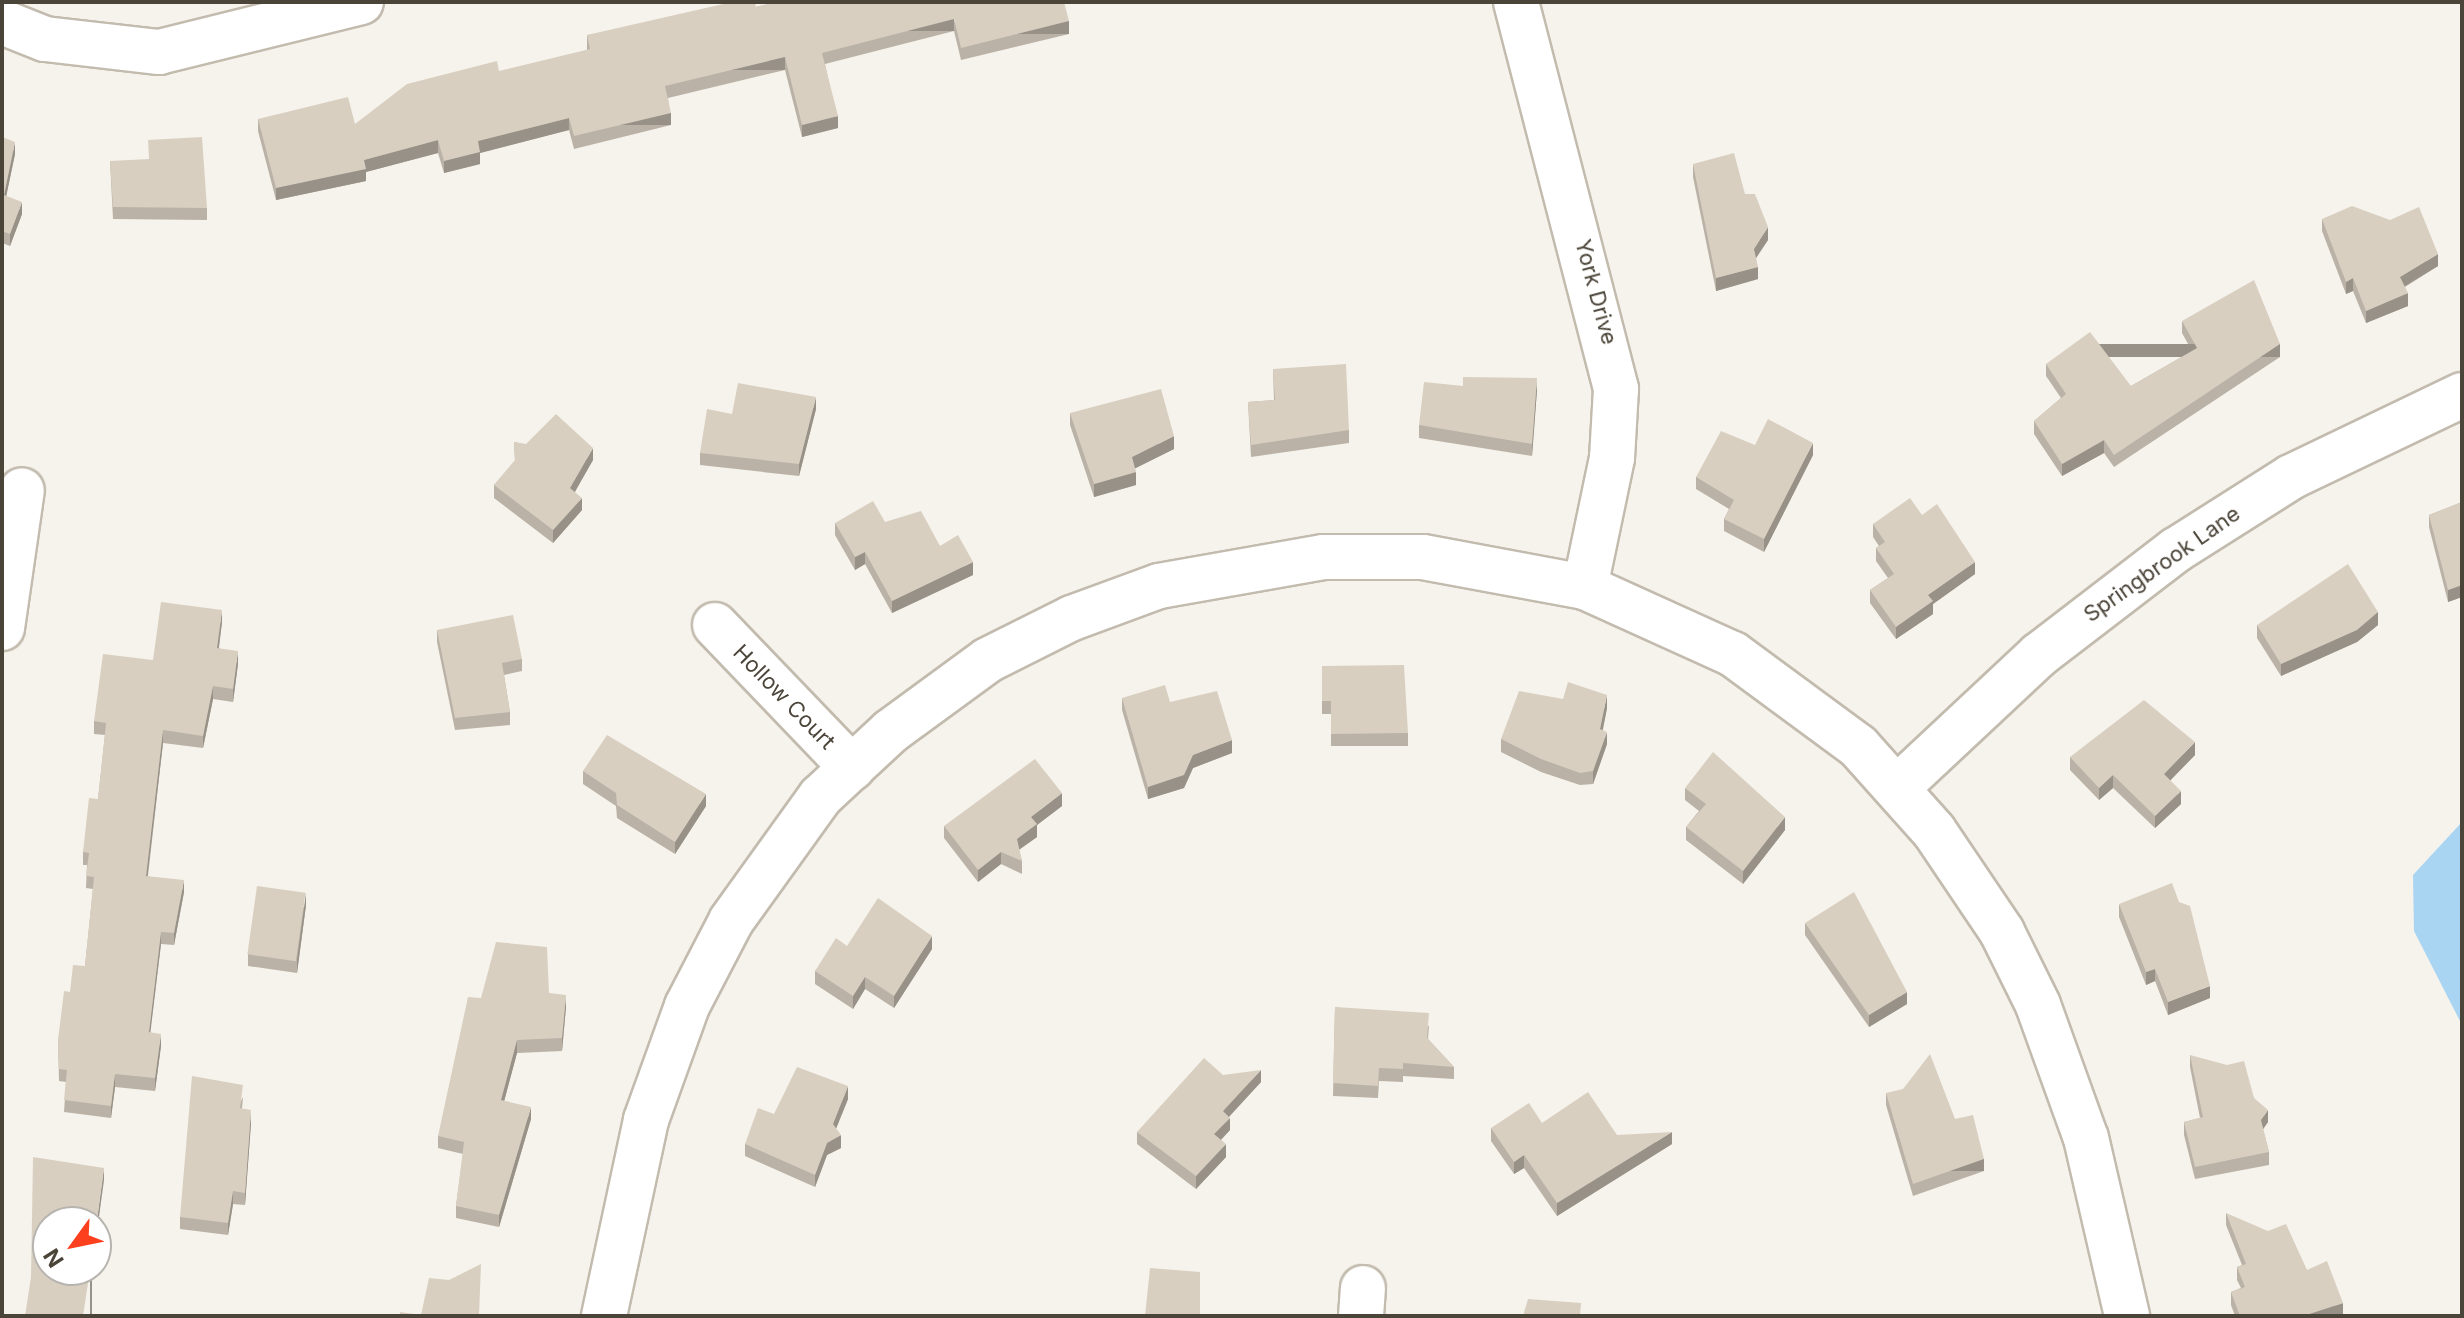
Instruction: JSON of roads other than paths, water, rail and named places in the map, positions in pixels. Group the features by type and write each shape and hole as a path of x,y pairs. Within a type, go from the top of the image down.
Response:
{"street":[{"path":"2,22 45,39 159,52 361,2"},
{"name":"York Drive","path":"1516,2 1616,389 1612,458 1585,587"},
{"name":"Springbrook Lane","path":"1899,786 2039,655 2176,550 2291,477 2462,395"},
{"path":"2,628 22,490"},
{"path":"604,1316 646,1120 687,1006 770,861 852,768 988,660 1072,618 1159,586 1250,565 1337,557 1423,557 1585,587 1733,654 1811,706 1899,786 2002,932 2044,1017 2086,1138 2127,1316"},
{"name":"Hollow Court","path":"715,625 852,768"}],"water":[{"path":"2462,822 2462,1025 2414,931 2413,875"}]}
